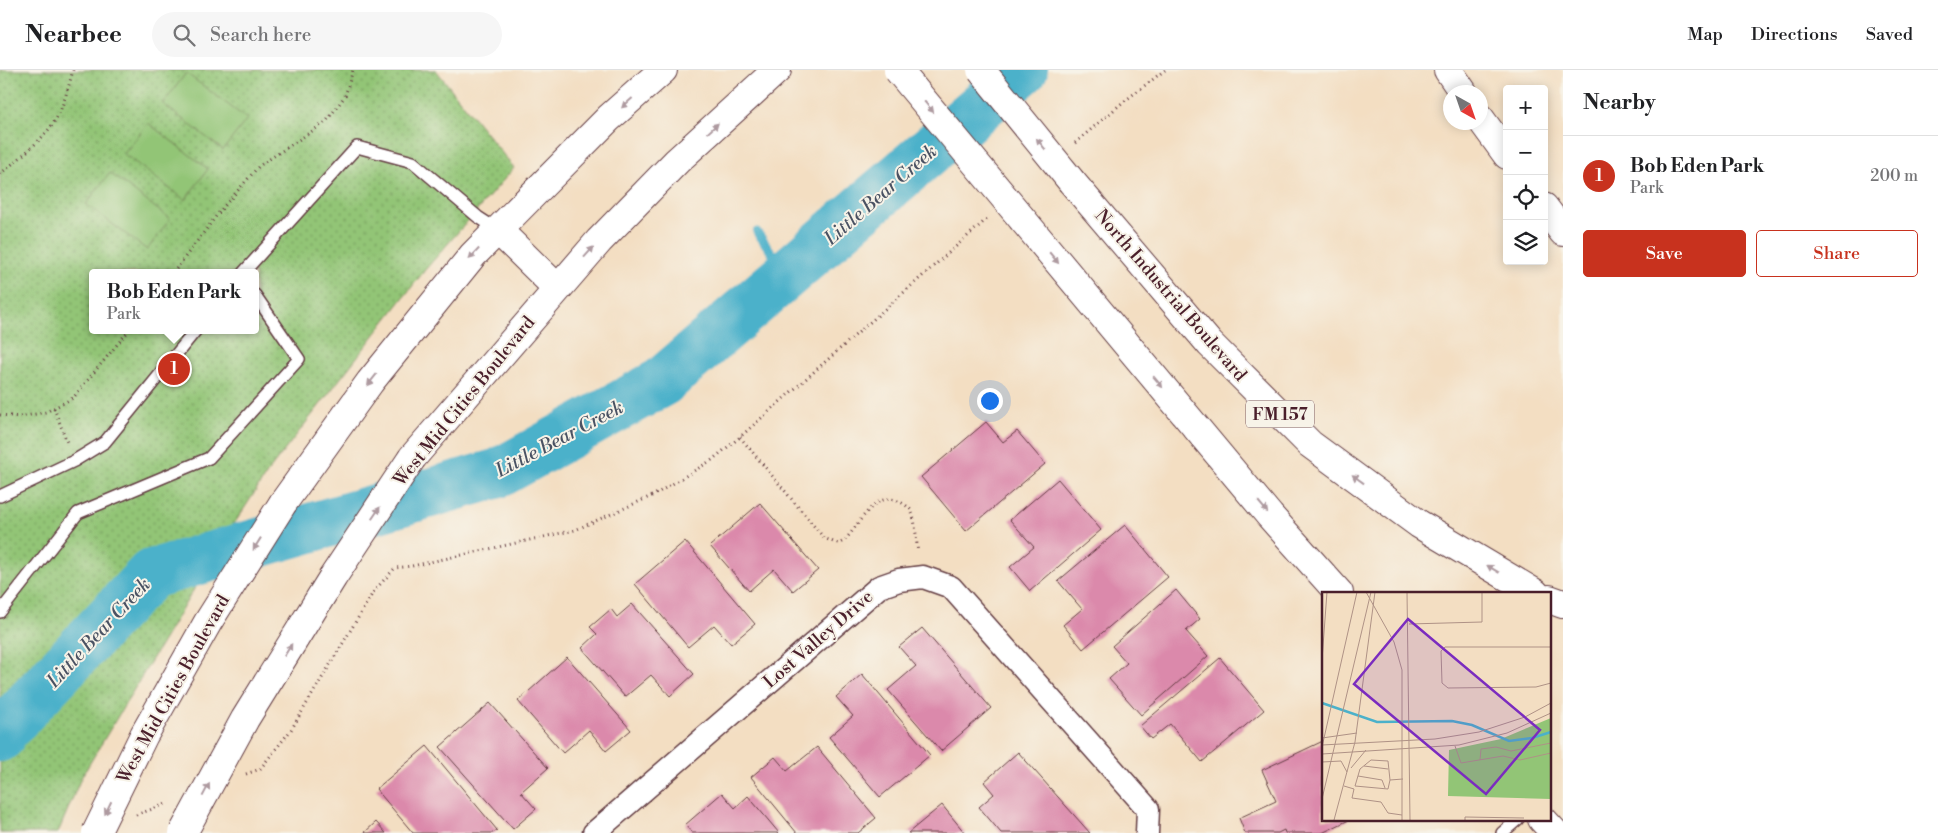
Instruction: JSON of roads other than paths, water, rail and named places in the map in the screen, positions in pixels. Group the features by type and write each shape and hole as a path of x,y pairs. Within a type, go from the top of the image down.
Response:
{"main road":[{"name":"West Mid Cities Boulevard","path":"96,833 144,735 208,622 283,503 370,382 473,255 609,118 663,70"},
{"name":"West Mid Cities Boulevard","path":"183,833 245,719 333,577 412,458 599,241 677,161 777,70"},
{"path":"898,70 1270,516 1338,592"},
{"name":"North Industrial Boulevard","path":"981,70 1072,182 1210,344 1310,444 1419,524 1533,592"},
{"path":"1448,70 1458,85"},
{"path":"1488,129 1503,150"},
{"path":"1548,212 1563,232"},
{"path":"498,230 557,288"},
{"path":"1550,599 1563,604"},
{"path":"1543,820 1555,833"}],"street":[{"name":"Lost Valley Drive","path":"594,833 879,587 899,580 923,577 952,588 1148,809 1147,833"}],"lane":[{"path":"247,269 357,147 413,162 478,217 498,230"},
{"path":"0,612 78,513 209,458 299,359 259,301"},
{"path":"0,496 74,461 105,442 193,334"},
{"path":"1502,833 1517,820"}],"waterway":[{"name":"Little Bear Creek","path":"0,737 4,730 151,574 499,473 662,382 1023,70"},
{"path":"757,232 787,274"}],"place":[{"name":"Bob Eden Park","path":"174,369"}]}
